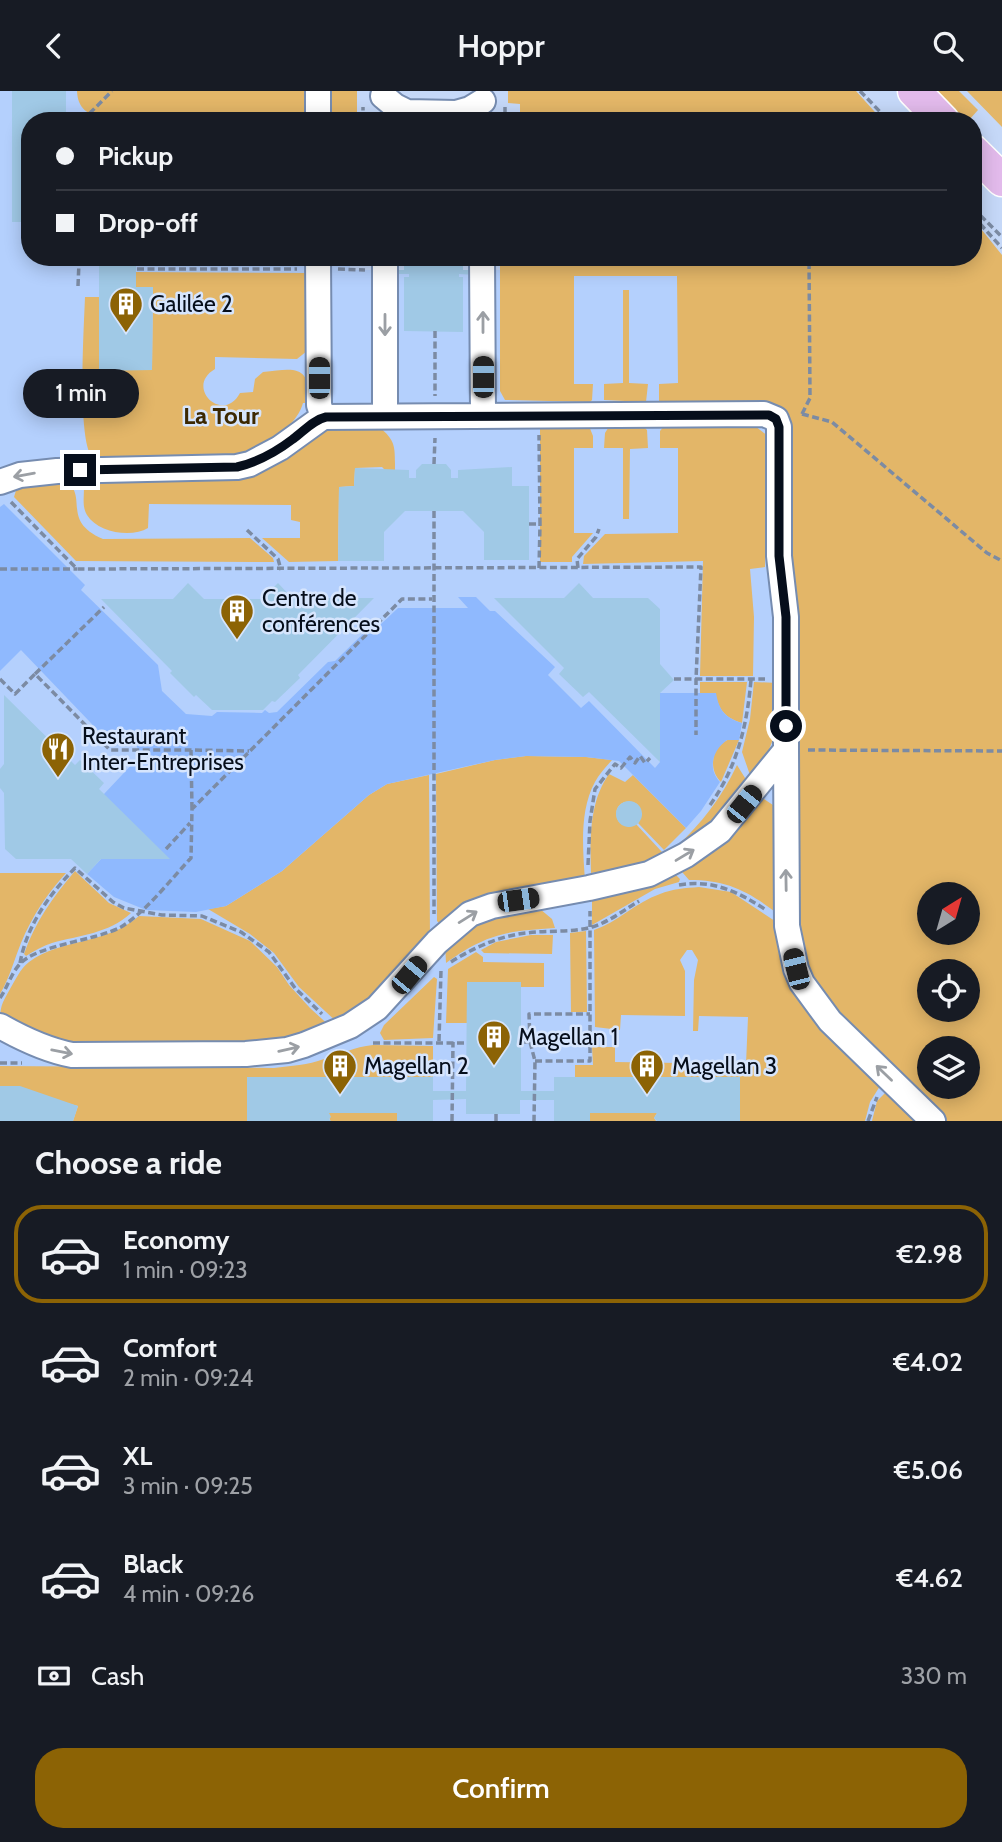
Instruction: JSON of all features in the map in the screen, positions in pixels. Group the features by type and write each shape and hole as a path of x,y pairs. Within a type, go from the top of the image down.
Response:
{"main road":[{"path":"914,91 934,112"},
{"path":"982,160 1002,180"}],"street":[{"path":"318,91 318,112"},
{"path":"383,93 395,106 407,112"},
{"path":"383,93 384,112"},
{"path":"463,112 483,104"},
{"path":"318,266 319,405 323,417"},
{"path":"385,266 385,415"},
{"path":"482,266 483,415"},
{"path":"1,481 20,474 57,471 237,467 250,464 281,448 323,417 764,414 776,419 779,427 779,556 786,617 787,926 796,969 813,999 830,1021 933,1121"},
{"path":"0,1026 32,1043 72,1055 270,1053 304,1045 341,1030 377,1008 437,942 459,922 480,909 649,874 670,876 720,831 786,750"}],"path":[{"path":"91,112 112,91"},
{"path":"860,91 880,112"},
{"path":"982,217 1002,237"},
{"path":"982,226 1002,248"},
{"path":"78,286 79,266"},
{"path":"137,269 273,266"},
{"path":"809,266 810,398 802,414 832,422 987,553 1002,561"},
{"path":"435,331 435,416"},
{"path":"539,416 539,568"},
{"path":"1,481 12,503 77,569"},
{"path":"434,511 432,776 434,921 437,942"},
{"path":"529,524 540,524"},
{"path":"578,568 577,559 597,537 599,529"},
{"path":"247,530 278,559 281,569"},
{"path":"0,569 701,567 696,735"},
{"path":"192,809 402,599 432,599"},
{"path":"0,679 15,694 104,607"},
{"path":"35,674 110,750 251,751"},
{"path":"674,679 786,679"},
{"path":"707,809 724,783 737,755 744,729 751,680"},
{"path":"20,963 54,946 122,926 191,858 191,750"},
{"path":"786,750 1002,751"},
{"path":"535,1061 590,1061 587,862 595,789 615,764 621,768 630,757 635,763 640,756 645,763 650,758"},
{"path":"166,849 191,822"},
{"path":"0,998 20,963 35,920 52,894 75,868 113,902 139,912 202,916 241,932 269,952 295,988 354,1043 373,1040 467,1042"},
{"path":"670,876 687,884 712,885 737,891 787,926"},
{"path":"670,876 687,884"},
{"path":"432,977 441,968 466,953 501,939 524,933 590,928 644,898"},
{"path":"439,1041 441,968"},
{"path":"534,1121 535,1061 530,1042 529,1014 590,1014"},
{"path":"452,1121 453,1042"},
{"path":"520,1042 530,1042"},
{"path":"496,1114 496,1121"}],"shaded area":[{"path":"0,91 350,91 350,112 21,112 21,266 350,266 350,270 524,270 524,266 970,266 1002,1121 0,1121"},
{"path":"77,91 311,91 311,112 88,112 79,103"},
{"path":"327,91 357,91 357,112 327,112"},
{"path":"508,91 856,91 875,112 520,112 520,104 508,103"},
{"path":"929,91 959,91 978,110 957,112 941,103"},
{"path":"967,91 1002,91 1002,127"},
{"path":"982,230 1002,255 1002,1121 939,1121 827,1012 793,937 790,425 785,411 777,408 661,404 659,384 678,383 677,276 574,276 574,384 593,384 592,400 505,400 500,391 500,266 982,266"},
{"path":"136,272 310,273 307,351 297,359 215,357 215,369 206,377 203,385 210,400 225,405 233,402 240,393 253,392 255,379 263,372 293,370 304,375 310,403 303,403 293,421 275,438 243,454 198,458 92,457 87,446 83,406 85,297 99,297 99,370 152,370 153,288 136,287"},
{"path":"623,290 629,290 629,383 648,384 646,402 604,400 604,384 623,383"},
{"path":"751,423 768,436 765,567 750,569 754,617 753,676 700,676 703,561 583,564 584,556 605,534 678,533 678,448 660,448 660,431 665,425"},
{"path":"376,424 393,444 395,470 385,470 382,467 355,468 354,486 339,487 338,561 289,562 262,538 300,538 300,522 291,520 291,505 149,504 148,528 133,533 107,530 92,521 84,509 84,488 91,479 224,478 318,429"},
{"path":"540,424 589,426 593,436 593,448 574,448 574,533 593,533 572,557 572,562 540,562"},
{"path":"610,425 642,425 647,430 648,448 630,449 629,519 623,519 623,448 604,448 605,433"},
{"path":"63,479 75,492 78,516 82,524 103,539 250,538 273,558 274,562 76,561 14,497 19,481"},
{"path":"4,504 85,585 81,590 158,665 162,691 186,714 212,716 217,712 277,712 328,662 335,661 371,626 379,626 398,608 468,608 458,597 476,597 490,611 495,611 555,667 548,675 581,708 589,701 655,768 660,762 660,693 716,693 724,713 742,723 739,740 727,740 718,749 713,765 720,782 686,828 619,761 586,757 526,756 495,760 387,784 369,795 282,871 226,906 196,912 146,910 114,897 87,874 101,859 104,794 138,758 137,746 112,745 21,650 0,671 0,507"},
{"path":"700,682 747,682 742,723 724,713 715,693 700,693"},
{"path":"754,682 778,683 777,709 771,744 750,775 742,752 750,719"},
{"path":"731,739 739,740 721,782 714,770 714,757 719,746"},
{"path":"526,756 612,760 597,779 586,805 583,831 585,881 444,928 437,921 436,774 495,760"},
{"path":"737,765 750,786 729,813 676,847 711,809"},
{"path":"609,774 625,782 633,775 686,828 664,850 638,823 642,814 637,804 623,803 616,812 619,822 629,827 636,824 662,852 646,864 591,873 594,809 602,785"},
{"path":"429,775 430,942 387,988 339,1024 299,987 274,953 250,934 208,909 226,906 282,871 369,795 387,784"},
{"path":"758,795 779,809 778,914 736,888 715,882 689,880 677,866"},
{"path":"671,870 680,879 679,882 655,889 592,925 592,893"},
{"path":"75,871 109,903 131,913 103,930 52,943 26,956 24,954 28,942 39,921"},
{"path":"0,873 66,873 46,897 30,924 0,994"},
{"path":"699,887 731,892 781,925 880,1086 870,1102 865,1121 740,1121 739,1077 575,1077 575,1065 593,1065 592,1047 615,1047 615,1062 746,1064 748,1017 699,1016 698,1031 693,1031 694,980 698,960 692,950 687,950 680,960 685,971 685,1016 621,1015 620,1030 595,1027 594,930 665,892"},
{"path":"540,909 552,919 555,928 497,936 473,946 446,963 445,942 476,917"},
{"path":"139,916 201,919 250,941 277,967 310,1008 333,1029 291,1044 77,1049 0,1019 4,1000 18,974 29,962 55,949 113,932"},
{"path":"586,931 587,1012 571,1012 570,933"},
{"path":"531,935 553,935 552,954 484,953 481,950 496,942"},
{"path":"476,952 483,957 483,962 544,963 544,987 521,987 467,1023 446,1023 448,969"},
{"path":"434,977 437,979 433,1038 384,1040 380,1033 384,1025"},
{"path":"373,1045 433,1046 433,1077 247,1077 247,1121 73,1121 78,1106 0,1086 0,1066 274,1068 312,1063"},
{"path":"890,1088 922,1121 872,1121 877,1101"},
{"path":"329,1113 397,1113 397,1121 330,1121"},
{"path":"590,1113 657,1113 654,1118 656,1121 590,1121"}],"building":[{"path":"12,91 66,91 66,112 21,112 21,222 12,222"},
{"name":"Galilée 2","path":"99,266 136,266 136,287 153,287 152,370 99,371"},
{"path":"389,266 399,266 399,270 404,270 404,266 463,266 463,270 468,270 468,266 476,266 476,275 459,274 459,277 463,277 463,332 404,331 404,277 409,277 409,274 389,274"},
{"path":"422,464 446,464 451,470 451,478 458,478 458,470 512,467 512,486 529,486 529,560 484,560 484,532 463,511 405,511 384,532 384,561 338,561 339,487 354,486 355,468 409,470 409,478 416,478 416,470"},
{"name":"Centre de conférences","path":"188,583 204,599 262,599 278,583 292,598 374,598 275,702 272,701 263,710 212,710 196,695 194,697 170,673 172,671 101,599 173,599"},
{"path":"579,583 593,598 648,598 660,609 660,664 674,680 660,693 660,762 589,692 583,697 559,674 564,668 494,598 564,598"},
{"name":"Restaurant Inter-Entreprises","path":"4,695 75,765 80,760 104,783 99,789 170,859 101,859 87,874 71,859 16,859 5,849 4,793 0,788 0,769 4,764"},
{"path":"629,801 638,805 642,814 638,823 629,827 620,823 616,814 620,805"},
{"path":"467,982 521,982 521,1091 554,1091 554,1077 740,1077 740,1121 657,1121 654,1118 657,1113 590,1113 590,1121 554,1121 554,1100 520,1100 520,1114 466,1114 466,1099 433,1100 433,1121 397,1121 397,1113 329,1113 331,1121 247,1121 247,1077 433,1077 433,1091 466,1091"},
{"path":"0,1086 20,1086 78,1106 73,1121 0,1121"}],"place":[{"name":"Galilée 2","path":"126,334"},
{"name":"Centre de conférences","path":"237,641"},
{"name":"Restaurant Inter-Entreprises","path":"58,779"},
{"name":"Magellan 1","path":"494,1067"},
{"name":"Magellan 2","path":"340,1096"},
{"name":"Magellan 3","path":"647,1096"}],"district":[{"name":"La Tour","path":"221,416"}],"route":[{"path":"80,470 237,467 250,464 281,448 323,417 769,415 776,419 779,427 779,556 786,617 786,726"}]}
